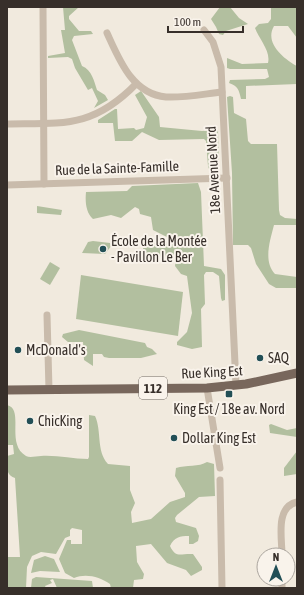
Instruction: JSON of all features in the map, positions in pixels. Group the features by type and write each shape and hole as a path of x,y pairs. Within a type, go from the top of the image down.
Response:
{"main road":[{"name":"Rue King Est","path":"7,390 207,388 262,382 297,373"}],"street":[{"path":"43,7 44,184"},
{"name":"18e Avenue Nord","path":"204,30 213,42 218,54 222,92 236,386"},
{"path":"107,32 120,61 136,84 151,94 167,97 222,92"},
{"path":"7,124 70,122 92,116 109,108 136,84"},
{"name":"Rue de la Sainte-Famille","path":"7,185 227,178"},
{"path":"47,315 49,390"},
{"path":"207,388 220,468"},
{"path":"220,480 222,588"},
{"path":"282,547 282,521 284,511 290,505 297,502"}],"green space":[{"path":"63,7 79,7 69,16 69,19 79,31 91,31 93,34 74,36 72,40 82,66 90,73 97,90 105,95 108,100 94,108 98,101 92,88 88,90 75,68 72,59 68,57 48,58 48,56 65,53 61,30 65,30"},
{"path":"220,7 230,7 239,18 248,24 226,31 223,35 219,34 211,19"},
{"path":"271,7 297,7 297,38 288,26 274,26 272,38 273,44 281,55 297,66 297,84 246,86 246,99 241,99 238,89 229,83 230,80 265,79 269,77 267,69 230,69 227,68 227,58 242,64 268,63 268,54 255,28 259,24 268,23 271,19"},
{"path":"141,91 159,117 160,127 202,131 218,130 219,166 216,169 209,169 206,141 204,139 159,140 142,132 132,141 115,141 113,123 98,123 98,120 117,109 118,129 134,128 136,130 144,128 147,117 135,95"},
{"path":"227,97 233,97 234,113 246,119 248,141 251,144 277,144 280,215 285,218 297,219 297,225 274,225 269,244 268,257 271,269 275,274 297,277 297,288 276,288 269,284 256,264 251,248 248,245 233,245 232,173"},
{"path":"198,183 201,192 204,266 221,269 225,275 225,300 222,301 221,298 219,276 213,272 206,272 204,275 205,304 201,309 202,347 192,349 177,345 177,342 187,332 192,313 187,276 181,274 175,266 176,257 146,256 143,249 145,242 167,242 167,237 153,230 151,217 140,214 139,209 135,207 121,218 111,215 93,219 87,210 86,192 127,191 132,186"},
{"path":"37,206 62,210 61,215 37,213"},
{"path":"93,241 110,243 112,245 105,254 82,253 88,242"},
{"path":"50,262 60,268 50,285 40,279"},
{"path":"81,275 183,292 178,336 76,319"},
{"path":"79,330 145,343 147,347 152,349 157,354 141,358 109,358 104,357 102,354 93,354 93,366 84,360 83,342 68,342 62,337 63,334"},
{"path":"7,405 12,408 15,413 17,444 20,451 29,457 53,456 88,459 89,415 95,416 100,447 104,459 108,464 130,466 130,490 135,503 131,512 132,523 151,519 170,502 185,497 185,493 175,476 176,468 200,465 207,462 214,464 215,496 199,497 175,518 176,522 196,528 199,536 198,541 193,544 189,544 189,536 183,536 175,539 170,546 174,553 193,554 202,567 202,570 191,576 186,570 167,563 151,544 136,546 137,562 144,574 143,579 134,580 133,588 111,588 110,584 93,576 74,578 65,573 59,559 67,540 71,540 71,544 82,544 82,530 72,528 70,530 70,536 65,538 56,554 41,552 32,556 27,567 26,588 7,588 7,557 20,557 15,478 8,472 7,466 7,456 14,454 13,445 7,445"},
{"path":"271,424 287,430 297,428 297,437 270,433 269,425"},
{"path":"297,451 297,474 284,476 284,468"},
{"path":"45,556 54,559 60,572 40,571 31,573 34,560"},
{"path":"36,577 92,581 93,588 57,588 53,579 50,580 52,583 45,586 46,588 31,588 32,579"}],"place":[{"name":"École de la Montée - Pavillon Le Ber","path":"103,249"},
{"name":"McDonald's","path":"18,350"},
{"name":"SAQ","path":"260,358"},
{"name":"King Est / 18e av. Nord","path":"229,394"},
{"name":"ChicKing","path":"30,421"},
{"name":"Dollar King Est","path":"174,438"}]}
